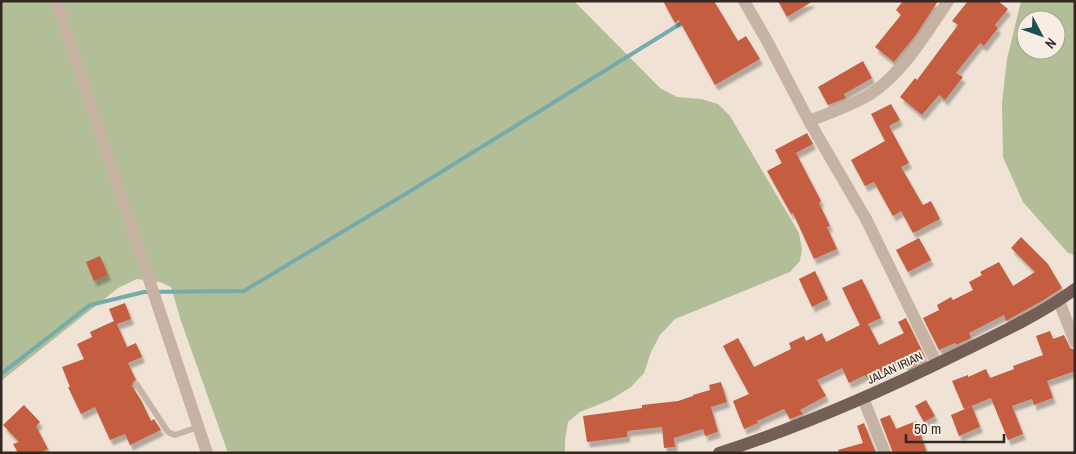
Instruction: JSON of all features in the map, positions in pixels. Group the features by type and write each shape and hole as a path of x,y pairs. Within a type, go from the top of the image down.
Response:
{"main road":[{"name":"JALAN IRIAN","path":"719,453 796,427 937,364 1024,321 1059,301 1075,289"}],"street":[{"path":"56,1 207,453"},
{"path":"744,1 809,121 866,219 937,364"},
{"path":"809,121 849,105 883,85 925,36 948,1"},
{"path":"1059,301 1075,342"},
{"path":"863,398 885,453"}],"lane":[{"path":"137,385 168,432 176,434 198,427"}],"green space":[{"path":"1,1 574,1 660,88 677,97 701,99 718,104 730,116 799,233 802,249 800,261 790,272 675,319 660,335 651,352 644,373 631,387 610,400 580,412 568,422 565,453 228,453 181,321 171,287 160,282 137,279 118,288 1,381"},
{"path":"1021,1 1075,1 1075,255 1068,253 1023,202 1003,157 1002,103 1007,59 1016,22 1016,60 1066,60 1066,10 1019,10"}],"building":[{"path":"663,1 714,1 738,41 746,36 760,59 715,85 679,20 675,23"},
{"path":"778,1 813,1 787,17"},
{"path":"903,1 938,1 916,35 894,62 875,47 901,15 896,10"},
{"path":"968,1 998,1 1008,9 995,25 998,28 984,46 980,43 956,73 963,77 945,100 939,95 922,115 900,97 915,78 917,80 958,25 952,21"},
{"path":"863,61 872,78 844,94 846,98 828,105 818,87"},
{"path":"891,104 900,120 889,126 909,163 901,167 923,205 931,201 940,219 913,233 901,211 893,216 874,182 865,186 851,160 885,141 871,114"},
{"path":"807,133 813,144 796,153 821,201 819,203 830,226 827,227 837,249 814,259 793,213 791,214 767,171 782,163 775,150"},
{"path":"1021,237 1048,264 1062,288 1006,321 1004,315 969,333 971,338 939,350 923,318 939,310 937,305 951,297 953,300 973,290 969,282 982,275 980,272 999,262 1013,286 1035,272 1011,248"},
{"path":"919,238 931,260 908,272 896,250"},
{"path":"100,256 108,275 94,281 86,262"},
{"path":"815,271 828,299 812,307 799,279"},
{"path":"862,279 881,318 868,324 879,345 904,333 898,322 906,318 925,357 907,369 903,361 868,380 865,375 849,383 842,368 817,380 826,396 800,410 803,414 790,419 784,409 744,429 733,401 749,394 723,346 738,338 754,367 791,349 789,343 804,336 806,341 822,333 826,342 860,325 842,288"},
{"path":"125,303 131,319 117,324 127,347 136,343 142,357 128,363 136,380 132,386 151,421 154,419 161,430 130,445 125,434 110,440 95,407 81,414 68,387 70,387 62,367 84,359 77,344 92,337 90,332 114,321 109,309"},
{"path":"1050,331 1053,339 1064,335 1070,348 1075,350 1075,371 1047,381 1053,398 1034,405 1032,399 1012,406 1023,434 1008,440 991,398 964,409 952,381 968,375 968,377 986,369 990,378 1014,369 1013,366 1043,355 1036,336"},
{"path":"721,382 727,402 711,407 718,432 705,436 703,429 674,438 675,447 664,448 662,427 627,431 627,437 587,442 583,416 642,408 642,405 678,401 710,390 709,385"},
{"path":"926,400 935,416 924,422 915,406"},
{"path":"24,405 40,422 36,426 48,449 40,453 18,453 13,444 19,442 3,425"},
{"path":"972,406 980,427 959,436 951,415"},
{"path":"890,415 896,429 916,421 927,453 893,453 880,419"},
{"path":"864,423 876,453 839,453 838,450 863,443 857,426"}],"waterway":[{"path":"1,374 90,305 144,292 244,291 412,190 685,21"}]}
